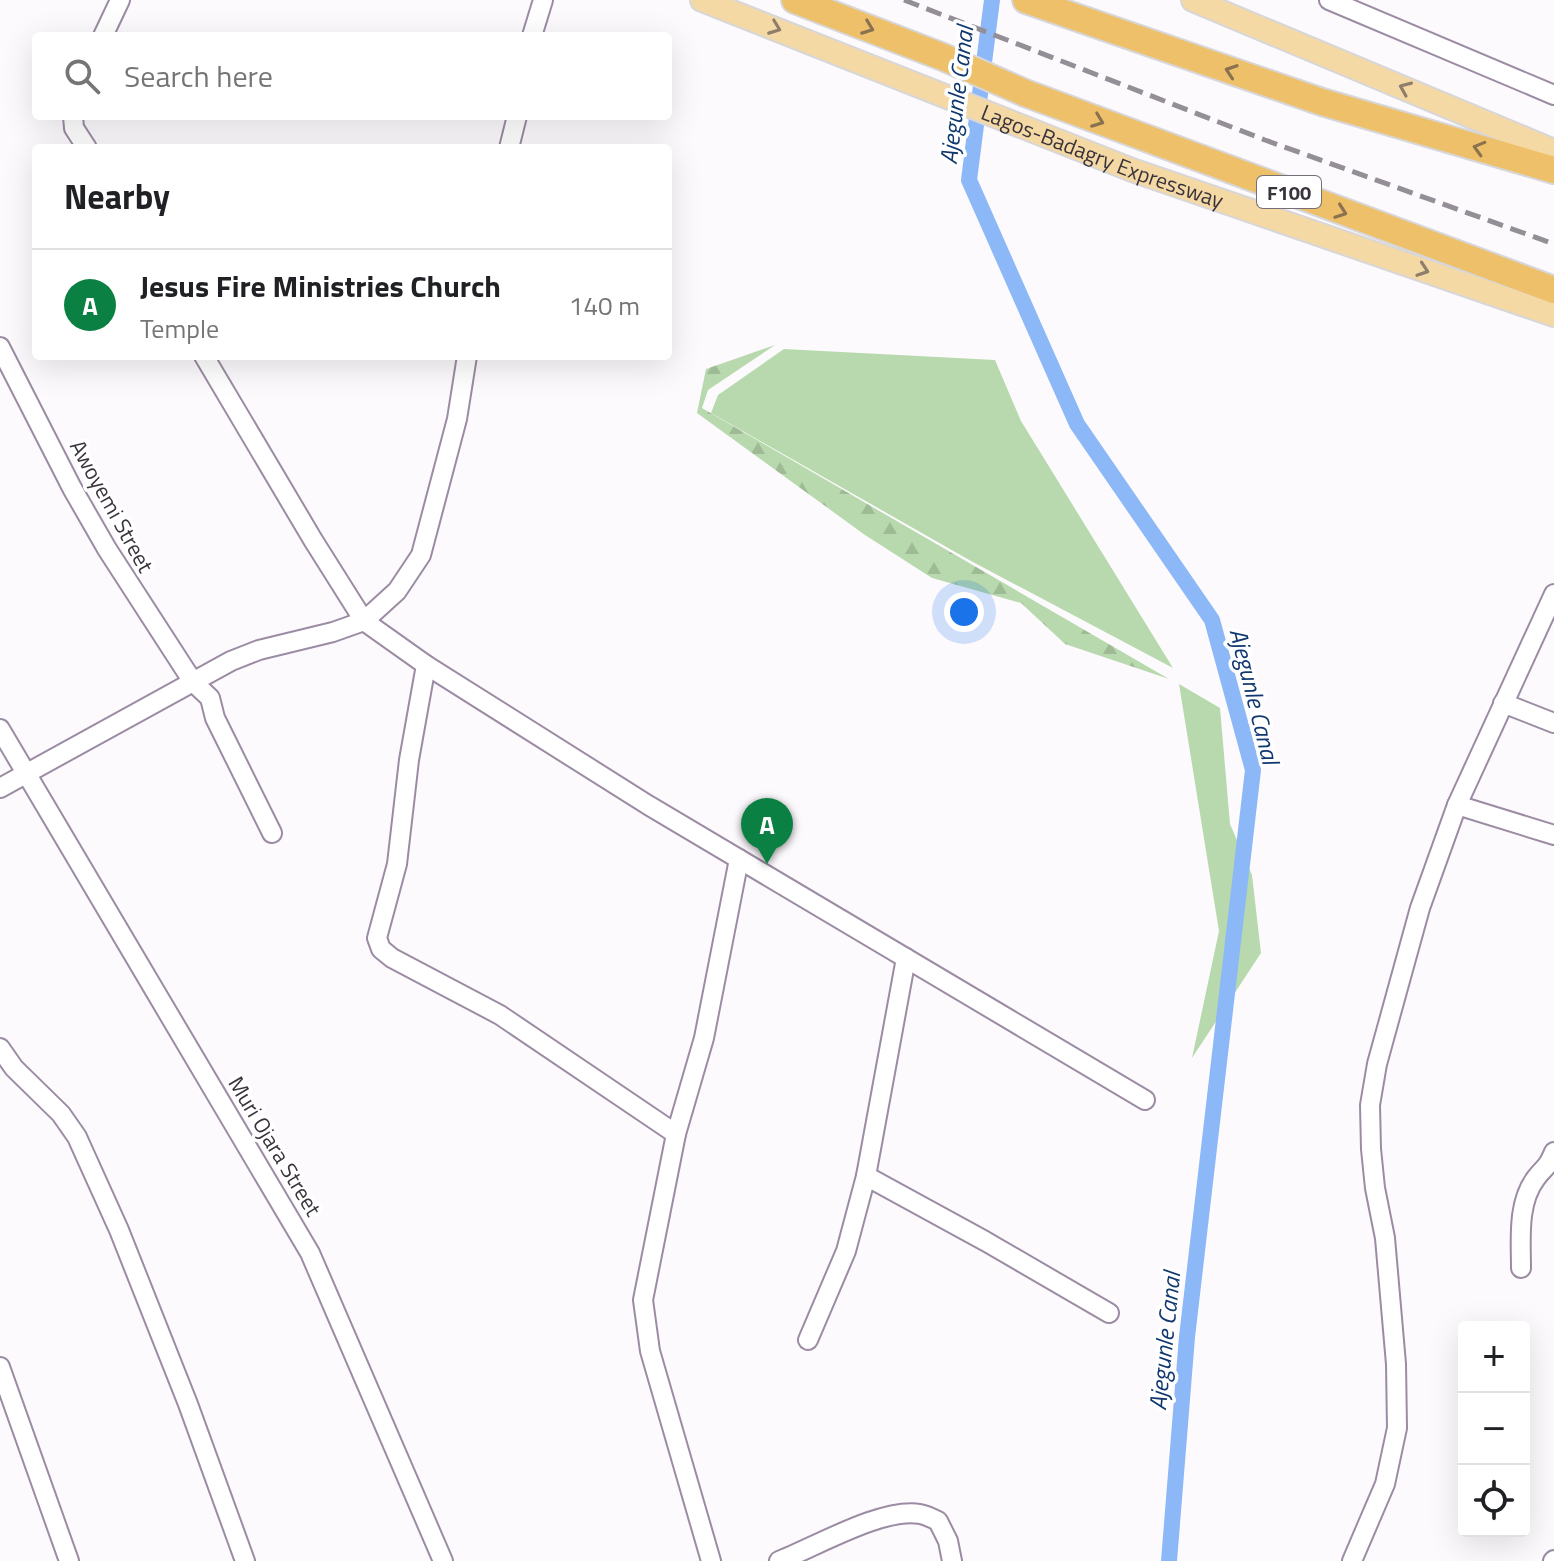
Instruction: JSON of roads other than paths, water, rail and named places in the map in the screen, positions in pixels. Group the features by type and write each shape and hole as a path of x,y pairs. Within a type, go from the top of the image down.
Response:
{"highway":[{"name":"Lagos-Badagry Expressway","path":"795,0 943,57 1025,93 1554,290"},
{"path":"1037,4 1322,102 1554,170"}],"main road":[{"name":"Lagos-Badagry Expressway","path":"702,0 1132,170 1554,315"},
{"path":"1193,0 1554,151"}],"street":[{"path":"105,32 120,0"},
{"path":"533,32 543,0"},
{"path":"1329,0 1554,95"},
{"path":"73,120 74,128 84,144"},
{"path":"510,144 516,120"},
{"name":"Awoyemi Street","path":"0,347 107,549 193,682 210,698 215,718 272,833"},
{"path":"206,360 364,621 426,665 648,805 1145,1100"},
{"path":"0,788 231,661 259,650 364,621 397,591 421,555 457,419 466,360"},
{"path":"1352,1561 1385,1484 1397,1428 1396,1364 1385,1238 1375,1188 1370,1105 1377,1064 1420,908 1457,805 1554,594"},
{"path":"426,665 409,760 397,864 377,938 381,949 392,958 500,1015 676,1134"},
{"path":"1503,703 1554,723"},
{"name":"Muri Ojara Street","path":"0,729 310,1253 443,1561"},
{"path":"1457,805 1554,835"},
{"path":"711,1561 650,1351 643,1300 676,1134 704,1038 739,859"},
{"path":"808,1340 846,1251 866,1176 906,958"},
{"path":"0,1048 14,1068 61,1114 77,1137 119,1230 188,1404 245,1561"},
{"path":"1521,1268 1520,1221 1536,1177 1552,1163"},
{"path":"866,1176 1109,1313"},
{"path":"0,1367 69,1561"},
{"path":"779,1561 852,1529 901,1513 911,1513 938,1521 948,1541 952,1561"}],"waterway":[{"name":"Ajegunle Canal","path":"992,0 969,180 1077,424 1212,620 1253,770 1187,1337 1169,1561"}],"railway":[{"path":"904,0 1265,140 1554,244"}],"place":[{"name":"Jesus Fire Ministries Church","path":"767,864"}]}
